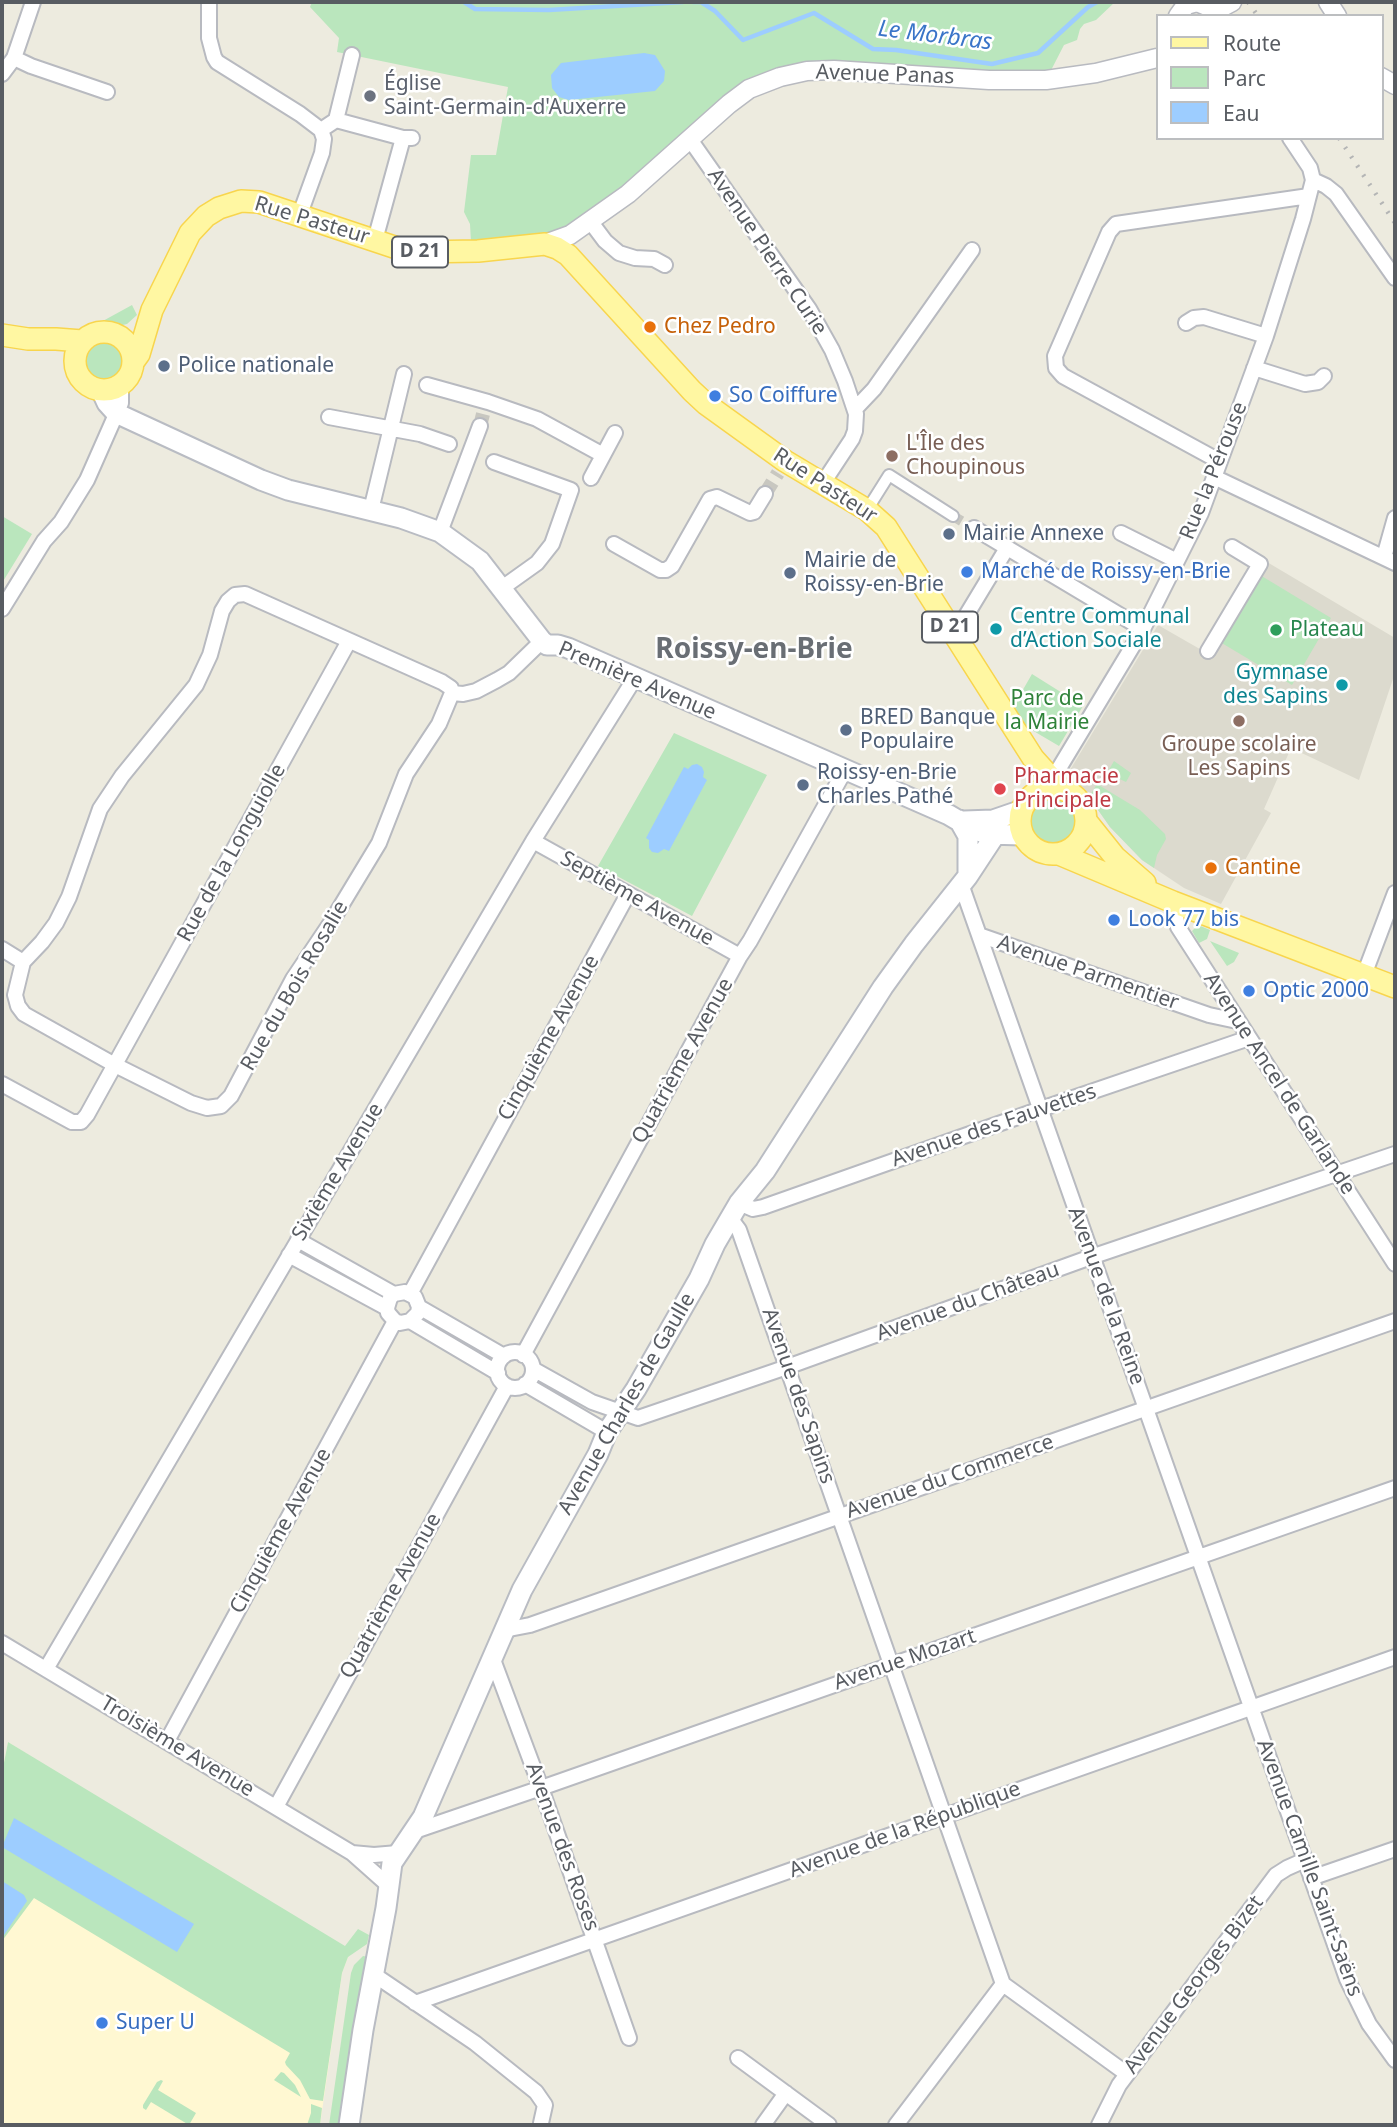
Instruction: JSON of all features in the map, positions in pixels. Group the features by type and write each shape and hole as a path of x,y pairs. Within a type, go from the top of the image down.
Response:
{"main road":[{"name":"Rue Pasteur","path":"134,361 139,354 155,304 190,233 206,216 230,204 250,200 417,252 478,251 545,244 569,245 692,391 706,404 782,467 823,483 878,519 894,537 1033,758 1056,784"},
{"name":"Rue Pasteur","path":"119,335 134,327 155,304"},
{"path":"108,332 119,335 129,346 134,361 128,379 111,388 85,384 75,369 78,351 90,335 108,332"},
{"path":"2,335 78,351"},
{"path":"111,388 107,403 116,414"},
{"name":"Première Avenue","path":"116,414 283,489 401,518 440,532 480,561 547,645 566,647 960,821"},
{"path":"1087,821 1079,843 1068,852 1050,855 1038,851 1027,842 1022,835 1019,820 1028,799 1056,784 1081,802 1087,821 1123,865 1173,902"},
{"path":"994,827 1022,810"},
{"path":"960,821 1022,835"},
{"path":"960,821 968,836 964,880"},
{"name":"Avenue Charles de Gaulle","path":"350,2117 392,1863 415,1830 446,1767 522,1590 598,1454 607,1432 636,1388 735,1210 765,1171 883,987 964,880 994,827"},
{"path":"1059,854 1173,902 1395,987"}],"street":[{"path":"2,74 14,58 33,2"},
{"path":"209,2 209,38 217,62 321,130 324,139 322,153 300,214"},
{"path":"1177,9 1197,2 1203,3 1213,14 1232,2"},
{"path":"321,130 336,120 352,55"},
{"name":"Avenue Panas","path":"569,245 590,221 628,194 749,89 780,78 807,71 834,70 989,80 1046,80 1096,73 1156,57"},
{"path":"14,58 107,92"},
{"path":"336,120 408,138 375,240"},
{"name":"Avenue Pierre Curie","path":"690,138 809,309 832,350 855,410"},
{"path":"1291,140 1312,170 1313,180 1336,194 1395,278"},
{"name":"Rue la Pérouse","path":"1056,784 1143,629 1201,513 1266,336 1313,180"},
{"path":"1219,461 1063,376 1056,368 1055,356 1109,232 1116,224 1309,196"},
{"path":"590,221 605,242 619,253 635,258 654,258 665,265"},
{"path":"823,483 853,436 857,422 855,410 874,389 972,250"},
{"path":"1186,323 1195,317 1204,317 1266,336"},
{"path":"1254,368 1305,384 1317,383 1324,376"},
{"path":"371,510 404,374"},
{"path":"427,385 484,414 537,419 603,454"},
{"path":"2,609 44,541 61,522 87,480 116,414"},
{"path":"440,532 484,414"},
{"path":"329,417 421,434 450,444"},
{"path":"591,478 615,433"},
{"path":"494,462 571,491 552,544 537,563 502,588"},
{"path":"867,510 889,475 1143,629"},
{"path":"1214,477 1389,560 1395,519"},
{"path":"614,544 660,570 668,569 710,499 718,498 749,514 754,512 765,494"},
{"path":"1121,533 1177,561"},
{"path":"1208,650 1260,564 1232,547"},
{"path":"955,634 1007,548"},
{"path":"2,949 23,962 47,936 64,910 96,818 111,791 200,678 210,655 219,619 231,598 237,594 246,594 442,682 450,687 453,693 474,692 497,680 512,670 542,641"},
{"name":"Rue de la Longuiolle","path":"2,1084 66,1119 78,1123 87,1115 349,641"},
{"name":"Sixième Avenue","path":"46,1669 533,841 635,678"},
{"name":"Rue du Bois Rosalie","path":"23,962 15,995 22,1012 116,1065 203,1107 215,1107 227,1102 293,979 331,924 379,843 406,774 439,724 453,693"},
{"name":"Quatrième Avenue","path":"523,1354 740,956 845,770"},
{"name":"Septième Avenue","path":"533,841 740,956"},
{"name":"Avenue de la Reine","path":"964,880 979,935 1251,1707"},
{"path":"1364,975 1395,893"},
{"name":"Cinquième Avenue","path":"410,1294 628,894"},
{"name":"Avenue Ancel de Garlande","path":"1173,902 1178,927 1395,1264"},
{"name":"Avenue Parmentier","path":"979,935 1209,1015 1237,1021"},
{"name":"Avenue des Fauvettes","path":"735,1210 763,1207 1249,1038"},
{"name":"Avenue du Château","path":"533,1369 592,1402 638,1418 1091,1257 1395,1154"},
{"name":"Avenue des Sapins","path":"735,1210 739,1230 1003,1984"},
{"path":"289,1255 405,1323 418,1313 418,1302 410,1294 394,1294 298,1240"},
{"path":"391,1315 388,1303 394,1294"},
{"path":"419,1307 504,1356"},
{"name":"Cinquième Avenue","path":"167,1741 391,1315"},
{"path":"410,1321 498,1373"},
{"name":"Avenue du Commerce","path":"504,1630 530,1625 1395,1321"},
{"path":"523,1354 530,1360 533,1369 531,1378 519,1387 507,1386 498,1373 499,1364 504,1356 523,1354"},
{"path":"525,1384 607,1432"},
{"name":"Quatrième Avenue","path":"275,1807 507,1386"},
{"name":"Avenue Mozart","path":"415,1830 1395,1488"},
{"name":"Troisième Avenue","path":"2,1643 352,1853 388,1885"},
{"name":"Avenue des Roses","path":"492,1657 629,2038"},
{"name":"Avenue de la République","path":"415,2003 1395,1657"},
{"name":"Avenue Camille Saint-Saëns","path":"1251,1707 1343,1967 1369,2024 1395,2060"},
{"path":"1311,1878 1395,1849"},
{"name":"Troisième Avenue","path":"352,1853 398,1853"},
{"name":"Avenue Georges Bizet","path":"1099,2125 1109,2102 1127,2074 1276,1875 1305,1860"},
{"path":"373,1974 475,2043 536,2092 545,2105 541,2123"},
{"path":"896,2125 1003,1984 1127,2074"},
{"path":"738,2058 830,2125"},
{"path":"763,2125 786,2093"}],"shaded area":[{"name":"Groupe scolaire Les Sapins","path":"1267,562 1395,638 1395,673 1359,780 1291,748 1264,809 1271,813 1221,904 1184,888 1142,860 1110,827 1070,770 1158,625 1212,656"},
{"path":"8,1742 348,1957 342,1973 320,2125 2,2125 2,1773"}],"green space":[{"path":"312,2 1115,2 1096,20 1084,24 1077,40 1064,45 1046,80 834,70 749,89 570,235 471,242 470,224 464,212 471,155 496,155 508,87 337,52 339,38 310,7"},
{"path":"132,305 137,315 127,324 118,326 101,322"},
{"path":"104,340 119,346 125,361 119,376 104,382 89,376 83,361 89,346"},
{"path":"2,516 32,534 2,583"},
{"name":"Plateau","path":"1260,575 1331,618 1292,685 1220,642"},
{"name":"Parc de la Mairie","path":"1032,674 1083,706 1059,746 1025,726 1013,707"},
{"path":"674,733 767,775 692,916 598,866"},
{"path":"1114,761 1131,773 1126,782 1107,773"},
{"path":"1097,784 1140,810 1165,834 1166,839 1157,855 1154,868 1142,860 1110,827 1089,797"},
{"path":"1053,795 1072,803 1080,822 1072,841 1053,849 1034,841 1026,822 1034,803"},
{"path":"1198,925 1210,930 1207,939 1199,943 1192,931"},
{"path":"1210,941 1239,953 1234,962 1227,966"},
{"path":"8,1742 345,1946 358,1929 369,1935 367,1944 348,1957 342,1973 323,2101 310,2099 300,2080 286,2065 290,2053 34,1898 2,1941 2,1773"},
{"path":"363,1956 369,1957 342,2125 329,2125 351,1973 354,1965"},
{"path":"281,2072 295,2085 301,2097 274,2080"},
{"path":"163,2081 158,2090 196,2113 189,2125 151,2102 146,2110 143,2108 157,2082"},
{"path":"311,2104 322,2108 320,2125 307,2125"}],"water":[{"path":"644,53 655,55 665,71 664,81 655,91 569,100 559,97 552,88 551,75 561,63"},
{"path":"697,764 702,767 703,777 707,780 669,851 664,849 658,853 652,852 646,838 684,767 688,769"},
{"path":"14,1818 194,1924 177,1952 2,1847"},
{"path":"2,1881 24,1895 27,1901 2,1938"}],"waterway":[{"name":"Le Morbras","path":"464,2 475,9 549,10 683,2"},
{"name":"Le Morbras","path":"693,2 701,2 715,11 743,40 814,13 873,49 992,64 1038,53 1088,7 1097,2"}],"tunnel":[{"path":"480,426 483,414"},
{"path":"765,494 778,473"},
{"path":"953,516 963,522"}],"railway":[{"path":"1248,2 1257,14"},
{"path":"1340,140 1395,223"}],"place":[{"name":"Église Saint-Germain-d'Auxerre","path":"370,96"},
{"name":"Chez Pedro","path":"650,327"},
{"name":"Police nationale","path":"164,366"},
{"name":"So Coiffure","path":"715,396"},
{"name":"L'Île des Choupinous","path":"892,456"},
{"name":"Mairie Annexe","path":"949,534"},
{"name":"Marché de Roissy-en-Brie","path":"967,572"},
{"name":"Mairie de Roissy-en-Brie","path":"790,573"},
{"name":"Centre Communal d’Action Sociale","path":"996,629"},
{"name":"Plateau","path":"1276,630"},
{"name":"Gymnase des Sapins","path":"1342,685"},
{"name":"Groupe scolaire Les Sapins","path":"1239,721"},
{"name":"BRED Banque Populaire","path":"846,730"},
{"name":"Roissy-en-Brie Charles Pathé","path":"803,785"},
{"name":"Pharmacie Principale","path":"1000,789"},
{"name":"Cantine","path":"1211,868"},
{"name":"Look 77 bis","path":"1114,920"},
{"name":"Optic 2000","path":"1249,991"},
{"name":"Super U","path":"102,2023"}],"district":[{"name":"Roissy-en-Brie","path":"754,650"}]}
